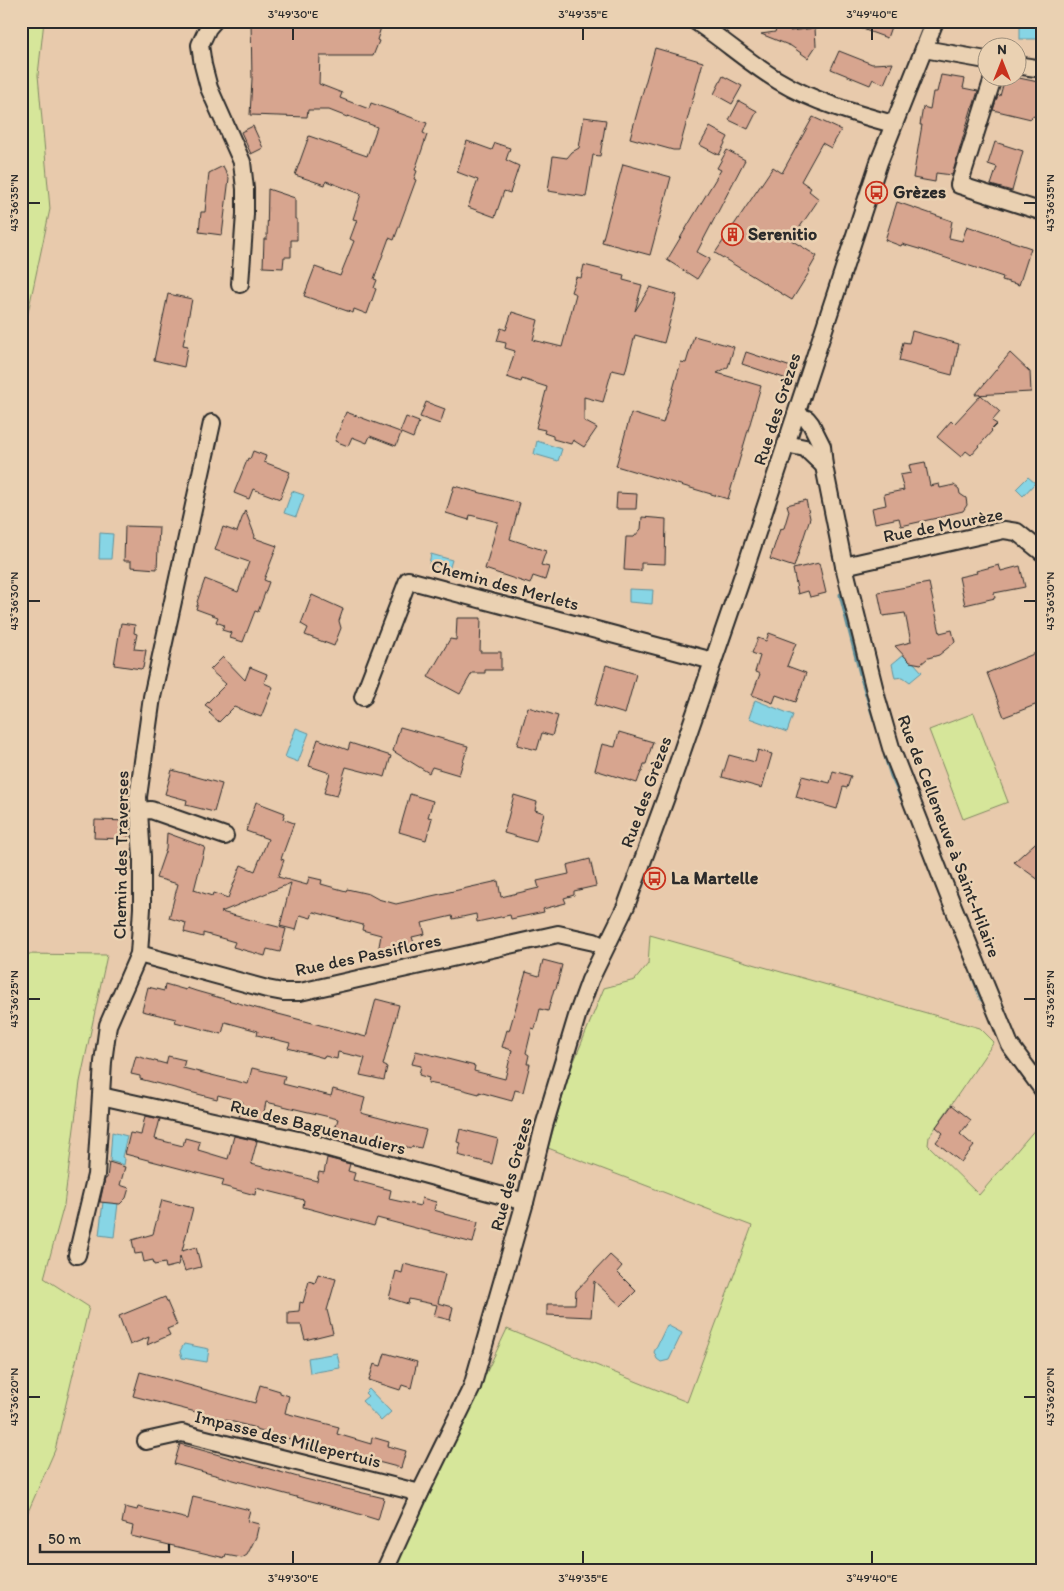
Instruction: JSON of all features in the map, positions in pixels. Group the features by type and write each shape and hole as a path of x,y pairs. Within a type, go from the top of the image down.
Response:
{"street":[{"path":"214,21 208,28 200,45 202,65 209,88 242,162 245,214 240,284"},
{"path":"695,21 722,39 760,69 781,82 842,109 893,124"},
{"name":"Rue des Grèzes","path":"385,1570 472,1387 544,1126 578,1013 590,980 626,906 669,789 748,563 869,190 893,124 935,21"},
{"path":"924,49 976,58"},
{"path":"1026,66 1043,69"},
{"path":"990,88 959,184 1043,212"},
{"name":"Rue de Celleneuve à Saint-Hilaire","path":"796,415 807,419 822,446 824,466 844,566 877,699 892,751 911,803 1010,1045 1043,1090"},
{"name":"Chemin des Traverses","path":"77,1255 96,1175 102,1062 108,1025 139,954 142,883 139,784 152,697 212,423"},
{"path":"786,444 805,448 824,466"},
{"name":"Rue de Mourèze","path":"844,566 1004,530 1017,532 1043,553"},
{"name":"Chemin des Merlets","path":"363,697 408,580 713,661"},
{"path":"139,811 151,810 225,836"},
{"name":"Rue des Passiflores","path":"139,954 267,989 283,992 300,992 558,934 594,942 605,947"},
{"name":"Rue des Baguenaudiers","path":"101,1096 306,1142 524,1202"},
{"name":"Impasse des Millepertuis","path":"146,1441 182,1433 420,1493"}],"green space":[{"path":"21,21 44,21 38,75 50,209 21,345"},
{"path":"974,713 1008,802 963,819 929,730"},
{"path":"650,935 980,1028 994,1042 929,1137 928,1145 979,1195 1043,1120 1043,1570 393,1570 507,1329 687,1402 752,1226 548,1148 570,1071 604,988 635,980 648,964"},
{"path":"21,954 107,955 80,1082 64,1205 44,1278 89,1307 55,1450 24,1521 21,1521"}],"water":[{"path":"1020,22 1043,22 1043,39 1020,38"},
{"path":"537,441 562,449 558,461 534,454"},
{"path":"1028,477 1035,483 1023,496 1016,489"},
{"path":"292,491 304,495 296,517 284,513"},
{"path":"100,533 113,534 111,559 99,559"},
{"path":"431,554 452,560 449,570 429,564"},
{"path":"629,589 653,590 652,604 629,602"},
{"path":"903,655 922,672 910,682 903,677 895,678 892,664"},
{"path":"755,700 793,715 787,732 749,718"},
{"path":"296,728 309,733 298,762 285,757"},
{"path":"112,1132 127,1136 122,1157 125,1159 124,1165 110,1161"},
{"path":"103,1202 118,1203 114,1237 99,1235"},
{"path":"667,1325 682,1333 669,1360 661,1362 657,1359 654,1352"},
{"path":"184,1344 209,1349 207,1362 182,1358 180,1351"},
{"path":"337,1353 340,1368 310,1373 308,1358"},
{"path":"369,1389 391,1412 381,1421 362,1401 368,1396 365,1393"}],"building":[{"path":"251,21 383,21 377,40 379,41 373,56 320,56 319,84 342,93 340,98 369,109 371,103 427,123 423,133 427,135 415,170 417,171 414,179 416,180 394,240 389,238 374,279 377,280 374,288 376,289 367,314 354,309 353,313 304,296 315,267 340,276 354,241 350,239 357,220 353,219 361,194 326,181 325,185 295,175 309,136 367,156 377,127 329,110 308,110 307,117 250,115 252,79"},
{"path":"779,21 794,21 790,31 815,28 816,46 808,58 791,46 761,34 775,32"},
{"path":"846,21 893,21 887,38 846,23"},
{"path":"655,48 703,62 679,150 630,138"},
{"path":"839,51 872,64 893,63 884,84 873,79 870,85 831,69"},
{"path":"941,75 965,79 963,88 978,91 952,175 936,173 935,182 913,178 922,125 920,125 923,107 930,109 933,92 937,92"},
{"path":"723,76 742,86 732,104 714,94"},
{"path":"1026,79 1043,83 1043,118 1032,116 1031,119 993,110 998,95 1000,96 1002,88 1026,88"},
{"path":"739,101 757,111 748,129 729,120"},
{"path":"584,117 606,120 600,156 593,155 586,197 548,191 553,156 567,158 579,148"},
{"path":"813,117 841,130 831,148 822,143 801,181 811,188 809,191 819,199 791,240 817,256 792,300 715,253 773,167 782,173"},
{"path":"253,126 263,148 251,154 241,132"},
{"path":"710,127 728,137 719,155 700,145"},
{"path":"467,141 492,150 495,143 510,148 506,160 519,166 510,193 504,191 495,217 468,207 478,180 457,172"},
{"path":"995,142 1023,151 1012,191 991,185 997,167 988,164"},
{"path":"727,150 745,160 697,252 710,259 697,279 667,260 721,170 717,168"},
{"path":"623,164 671,177 650,255 602,242"},
{"path":"223,166 229,178 222,235 199,232 201,212 205,212 209,173"},
{"path":"268,189 295,198 297,240 291,240 291,257 284,257 283,268 263,267 264,239 267,239"},
{"path":"897,202 952,221 949,238 962,241 967,226 1031,248 1019,285 1002,280 1003,277 919,249 902,244 901,246 885,240"},
{"path":"584,265 624,275 623,280 642,285 635,311 650,287 677,295 664,343 635,335 625,373 612,370 603,402 584,397 584,421 597,428 584,447 573,440 571,444 553,439 553,436 544,433 545,430 536,428 547,387 522,379 521,382 507,377 515,351 505,348 506,343 497,341 501,328 506,330 512,312 538,320 533,340 562,347 576,294 571,292 576,277 581,278"},
{"path":"168,294 192,299 183,345 188,346 184,367 154,360"},
{"path":"912,331 959,344 952,375 899,361 903,342 909,343"},
{"path":"694,336 734,347 728,367 717,373 761,386 728,499 616,466 631,413 663,423 681,362 686,363"},
{"path":"746,352 794,368 790,380 742,364"},
{"path":"1010,353 1030,372 1031,392 975,395"},
{"path":"981,395 1000,412 992,421 997,424 971,455 966,451 961,457 937,437 951,421 954,424"},
{"path":"426,402 445,409 440,424 420,417"},
{"path":"346,412 400,432 406,417 419,422 413,438 401,433 396,446 370,436 367,443 352,437 348,446 335,441"},
{"path":"253,451 266,456 264,462 290,472 280,499 253,489 249,499 234,493 248,458 250,459"},
{"path":"925,462 930,486 939,484 940,488 954,485 959,489 960,494 966,498 967,505 963,511 901,526 899,518 875,523 872,508 886,505 884,494 904,490 900,475 911,473 909,465"},
{"path":"454,486 520,503 510,539 546,551 541,565 549,567 545,580 533,576 530,584 485,569 498,522 470,515 469,520 446,513"},
{"path":"617,493 637,494 636,509 616,509"},
{"path":"806,500 810,518 794,567 770,559 780,529 784,528 789,511 787,505"},
{"path":"245,510 255,536 254,538 277,546 264,580 269,582 258,612 255,611 243,642 230,638 232,633 222,630 224,625 216,622 218,617 196,609 205,579 238,592 249,562 215,550 223,527 237,532"},
{"path":"642,517 666,519 665,564 641,563 641,571 624,570 626,537 634,537 641,529"},
{"path":"125,526 159,527 157,569 131,567 131,561 124,561"},
{"path":"819,563 826,593 810,597 808,591 798,594 793,569"},
{"path":"999,565 1001,571 1020,566 1025,587 994,593 995,598 965,605 959,577"},
{"path":"929,583 940,633 952,630 955,642 939,655 928,658 921,664 910,662 895,646 911,642 905,613 883,616 878,592"},
{"path":"312,595 343,609 339,621 341,628 334,646 305,635 308,628 301,624"},
{"path":"457,618 481,618 480,652 501,652 501,670 485,670 485,673 472,673 460,694 428,677 450,639 456,640"},
{"path":"121,623 135,625 134,633 137,634 134,649 146,650 143,668 141,669 114,665"},
{"path":"769,633 796,643 787,666 806,673 796,702 776,695 773,703 752,695 760,674 755,672 760,656 752,653 758,638 766,641"},
{"path":"1036,653 1043,670 1043,702 1004,717 987,673"},
{"path":"223,657 245,680 250,667 267,674 264,683 273,687 261,717 234,707 219,722 209,713 212,710 205,705 226,684 210,670"},
{"path":"606,665 636,674 625,714 595,705"},
{"path":"528,707 558,716 552,736 542,733 537,750 517,745"},
{"path":"400,727 468,746 459,775 432,767 429,773 393,751"},
{"path":"619,732 653,742 637,783 595,770 602,744 615,747"},
{"path":"318,739 348,750 350,743 391,756 385,777 346,767 337,796 324,793 330,773 309,766"},
{"path":"758,750 772,754 762,788 722,777 729,755 755,762"},
{"path":"172,770 222,784 214,812 186,805 187,800 165,794"},
{"path":"833,771 851,776 847,788 843,787 837,809 796,797 802,776 830,783"},
{"path":"410,794 433,801 428,817 432,818 426,840 399,832"},
{"path":"514,795 537,802 535,810 544,813 536,842 504,833"},
{"path":"256,802 285,813 283,819 294,823 281,859 284,860 278,877 307,885 309,877 322,880 321,884 346,891 347,889 369,894 378,899 396,904 498,881 501,897 539,888 537,881 569,874 567,865 590,859 596,886 574,891 574,895 564,898 566,903 543,909 544,912 511,919 510,915 477,922 476,914 453,919 452,916 422,923 425,934 412,937 414,943 378,952 381,935 362,930 363,925 313,912 311,918 300,915 296,930 280,926 291,883 221,912 286,929 280,952 267,949 265,956 233,947 235,942 203,933 203,937 184,932 186,923 169,918 178,884 156,878 166,849 167,833 205,847 194,890 212,896 213,893 228,898 241,865 255,871 268,839 246,831"},
{"path":"95,820 129,821 128,839 94,838"},
{"path":"1043,836 1043,883 1014,862"},
{"path":"543,960 562,965 548,1011 540,1009 535,1029 532,1028 526,1053 529,1055 527,1064 530,1064 523,1092 515,1090 512,1101 479,1092 479,1094 428,1083 429,1078 419,1075 421,1066 412,1064 416,1051 475,1066 474,1071 505,1079 512,1050 502,1047 507,1030 509,1031 526,972 539,976"},
{"path":"165,984 186,990 187,988 366,1037 376,999 399,1005 383,1065 387,1067 384,1080 360,1075 365,1058 338,1052 337,1059 325,1056 324,1058 288,1048 290,1043 257,1035 258,1031 225,1022 222,1034 175,1022 176,1019 142,1011 148,987 164,991"},
{"path":"136,1056 166,1064 168,1056 185,1060 183,1068 248,1084 252,1068 285,1076 283,1084 331,1096 333,1089 365,1098 361,1113 426,1130 421,1148 412,1146 411,1148 358,1134 355,1145 332,1139 338,1119 266,1102 262,1122 239,1117 243,1102 218,1095 217,1099 140,1079 140,1076 131,1074"},
{"path":"952,1105 971,1120 960,1134 974,1146 961,1162 936,1142 943,1133 936,1127"},
{"path":"145,1116 160,1119 155,1139 183,1146 185,1138 200,1142 198,1150 228,1159 234,1136 257,1141 251,1164 317,1181 319,1172 324,1173 327,1158 350,1164 348,1171 355,1173 353,1180 391,1190 389,1199 420,1206 422,1198 436,1202 434,1210 478,1222 473,1243 377,1218 374,1226 303,1207 304,1200 256,1188 255,1195 222,1186 224,1180 125,1154 130,1133 141,1135"},
{"path":"460,1129 498,1139 492,1164 458,1155 461,1143 457,1142"},
{"path":"109,1162 125,1167 120,1185 129,1188 126,1198 120,1204 100,1202 105,1179 107,1178"},
{"path":"162,1200 193,1208 182,1251 196,1247 201,1267 185,1271 180,1256 178,1265 166,1268 165,1263 154,1265 153,1260 144,1262 142,1253 135,1254 132,1240 153,1234"},
{"path":"610,1255 622,1266 617,1272 636,1291 621,1306 594,1281 591,1317 547,1315 547,1304 575,1304 576,1291"},
{"path":"404,1264 445,1274 438,1303 453,1307 450,1320 434,1316 437,1305 409,1299 408,1304 389,1298 396,1271 402,1273"},
{"path":"318,1274 336,1279 327,1310 333,1333 305,1340 301,1325 288,1325 288,1312 299,1311 300,1302 303,1303 309,1281 315,1283"},
{"path":"165,1297 177,1325 167,1329 170,1335 147,1345 149,1337 130,1345 119,1316"},
{"path":"385,1353 417,1362 411,1388 402,1385 400,1390 369,1380 374,1364 381,1366"},
{"path":"140,1372 255,1403 260,1385 280,1391 280,1393 289,1396 285,1413 339,1427 337,1434 371,1444 372,1437 389,1442 388,1446 406,1451 401,1468 133,1396"},
{"path":"180,1444 305,1479 384,1498 378,1520 174,1464"},
{"path":"193,1496 250,1510 247,1521 259,1524 256,1537 247,1555 242,1558 226,1555 225,1558 131,1536 133,1526 122,1523 125,1507 137,1510 138,1507 188,1519"}],"waterway":[{"path":"841,595 862,678 875,720"},
{"path":"886,757 903,800"},
{"path":"973,975 982,999"}],"place":[{"name":"Grèzes","path":"877,192"},
{"name":"Serenitio","path":"732,234"},
{"name":"La Martelle","path":"655,878"}]}
